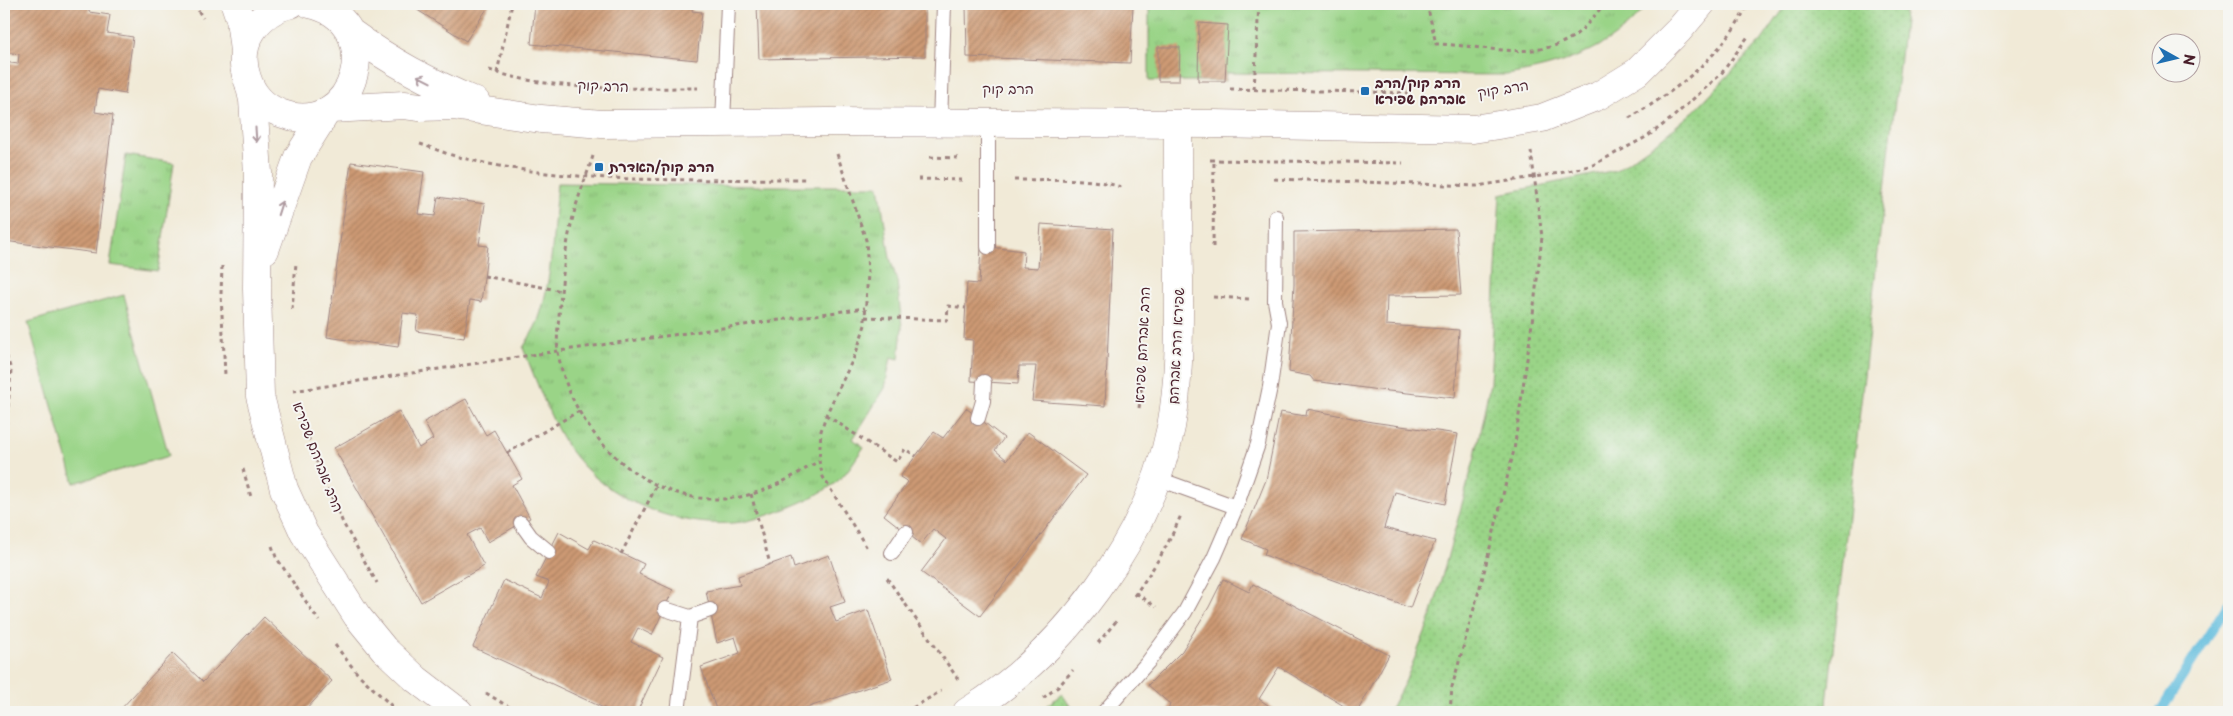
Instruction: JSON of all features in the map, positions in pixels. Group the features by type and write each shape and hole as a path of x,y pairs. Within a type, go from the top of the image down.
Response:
{"street":[{"path":"235,4 244,52 244,70 253,100 258,173 257,270 260,396 284,490 304,533 358,616 384,649 416,679 459,712"},
{"path":"244,52 249,35 260,20 274,10 308,4 340,19 350,32 382,55 428,82 501,112"},
{"path":"1679,30 1691,4"},
{"path":"250,87 267,106 283,114 301,117 329,110 404,105 420,107 453,106 541,119 602,124 827,122 1254,125 1473,129 1542,118 1598,96 1637,72 1679,30 1701,4"},
{"path":"257,270 298,157 329,110 346,93 354,77 357,58 350,32"},
{"name":"שפירא הרב אברהם","path":"971,710 1033,662 1080,611 1118,559 1139,519 1156,478 1171,428 1178,372 1178,125"}],"lane":[{"path":"723,123 728,4"},
{"path":"940,124 944,4"},
{"path":"988,124 988,247"},
{"path":"1104,712 1148,662 1185,612 1214,558 1236,507 1258,444 1270,387 1279,323 1275,301 1276,217"},
{"path":"978,418 983,400 984,382"},
{"path":"1156,478 1236,507"},
{"path":"521,523 531,537 549,552"},
{"path":"892,553 906,532"},
{"path":"665,609 690,618 710,610"},
{"path":"678,712 690,618"}],"path":[{"path":"497,73 512,4"},
{"path":"1254,125 1259,4"},
{"path":"1427,4 1436,44 1535,51 1561,45 1581,32 1602,4"},
{"name":"הרב קוק","path":"483,68 497,73 545,82 594,87 724,88"},
{"path":"1225,90 1412,93"},
{"path":"1450,712 1452,687 1483,576 1514,450 1531,331 1542,237 1526,120"},
{"path":"823,477 819,461 821,431 826,415 856,353 865,325 868,273 866,240 827,122"},
{"path":"602,124 574,215 562,291 558,351 565,381 579,411 597,438 620,462 646,480 676,493 709,499 743,496 781,484 819,461"},
{"path":"420,144 458,157 492,164 533,171 586,176 658,179 805,179"},
{"path":"918,180 1079,180 1112,184 1124,188"},
{"path":"292,313 297,258"},
{"path":"484,276 562,291"},
{"path":"865,316 947,320 948,306 966,308"},
{"path":"293,391 558,351 865,308"},
{"path":"4,348 11,370 4,457"},
{"name":"הרב אברהם שפירא","path":"1138,413 1142,378"},
{"name":"הרב אברהם שפירא","path":"292,383 296,400"},
{"name":"הרב אברהם שפירא","path":"299,410 318,465 343,523 380,587"},
{"path":"507,453 579,411"},
{"path":"826,415 897,462 905,449 916,456"},
{"path":"621,554 657,484"},
{"path":"751,494 770,564"},
{"path":"951,684 966,674"},
{"path":"906,712 943,689"},
{"path":"484,692 517,712"}],"green space":[{"path":"1149,4 1648,4 1619,33 1584,53 1546,67 1506,75 1226,73 1225,81 1149,81"},
{"path":"1787,4 1906,4 1826,712 1389,712 1406,680 1431,617 1474,460 1490,383 1500,194 1616,170 1662,138 1695,110 1762,40"},
{"path":"126,155 174,163 158,271 110,265"},
{"path":"557,183 879,186 890,258 897,281 902,327 899,359 891,357 885,388 853,439 864,447 839,480 825,490 785,509 742,522 720,523 675,518 652,510 631,501 593,476 569,449 561,436 523,348 538,321 547,288 552,253"},
{"path":"124,295 169,456 74,483 28,322"},
{"path":"1062,694 1074,712 1038,712"}],"building":[{"path":"4,4 90,4 89,12 110,15 107,33 133,37 125,94 98,89 95,112 113,115 96,253 4,241 4,62 18,64 19,54 4,52"},
{"path":"408,4 490,4 466,41"},
{"path":"535,4 693,4 692,11 702,12 697,60 531,44"},
{"path":"757,4 915,4 915,9 925,8 925,56 759,59"},
{"path":"966,4 1124,4 1124,6 1133,6 1130,63 967,57"},
{"path":"1199,23 1228,25 1225,81 1198,81"},
{"path":"1158,47 1180,47 1179,81 1158,81"},
{"path":"351,162 424,172 418,214 435,216 438,197 485,204 479,245 488,246 481,302 470,300 464,338 416,331 418,315 403,313 398,347 327,337"},
{"path":"1041,224 1113,229 1105,406 1032,401 1036,366 1019,366 1018,384 971,381 973,340 964,339 967,283 979,284 981,246 1024,251 1023,267 1038,268"},
{"path":"1456,229 1461,295 1387,296 1386,325 1459,330 1455,398 1314,381 1310,376 1289,372 1294,285 1294,232"},
{"path":"466,399 486,435 494,430 522,479 512,485 530,518 488,542 480,528 467,535 484,566 421,602 334,448 399,411 419,448 433,439 424,422"},
{"path":"966,408 1004,438 995,450 1007,460 1028,432 1086,475 980,616 921,572 946,539 933,529 921,544 884,515 908,482 900,477 934,432 943,438"},
{"path":"1307,409 1372,422 1458,434 1445,504 1395,492 1384,528 1435,541 1410,608 1264,555 1266,549 1242,539 1266,480 1280,412 1306,416"},
{"path":"559,532 589,549 594,540 644,564 639,574 673,590 652,635 638,628 631,642 663,657 637,712 612,712 473,647 504,580 542,598 549,582 536,577"},
{"path":"829,555 845,602 830,607 836,622 868,610 892,679 794,712 717,712 701,667 740,653 735,637 717,643 706,591 740,585 738,576 791,557 794,568"},
{"path":"1223,579 1249,592 1253,584 1389,655 1357,712 1279,667 1259,699 1278,712 1168,711 1170,704 1148,685 1182,651 1209,607"},
{"path":"264,617 332,681 304,712 118,712 173,653 203,682"}],"waterway":[{"path":"2160,712 2229,603"}],"place":[{"name":"הרב קוק/הרב אברהם שפירא","path":"1365,91"},
{"name":"הרב קוק/האדרת","path":"599,167"}]}
